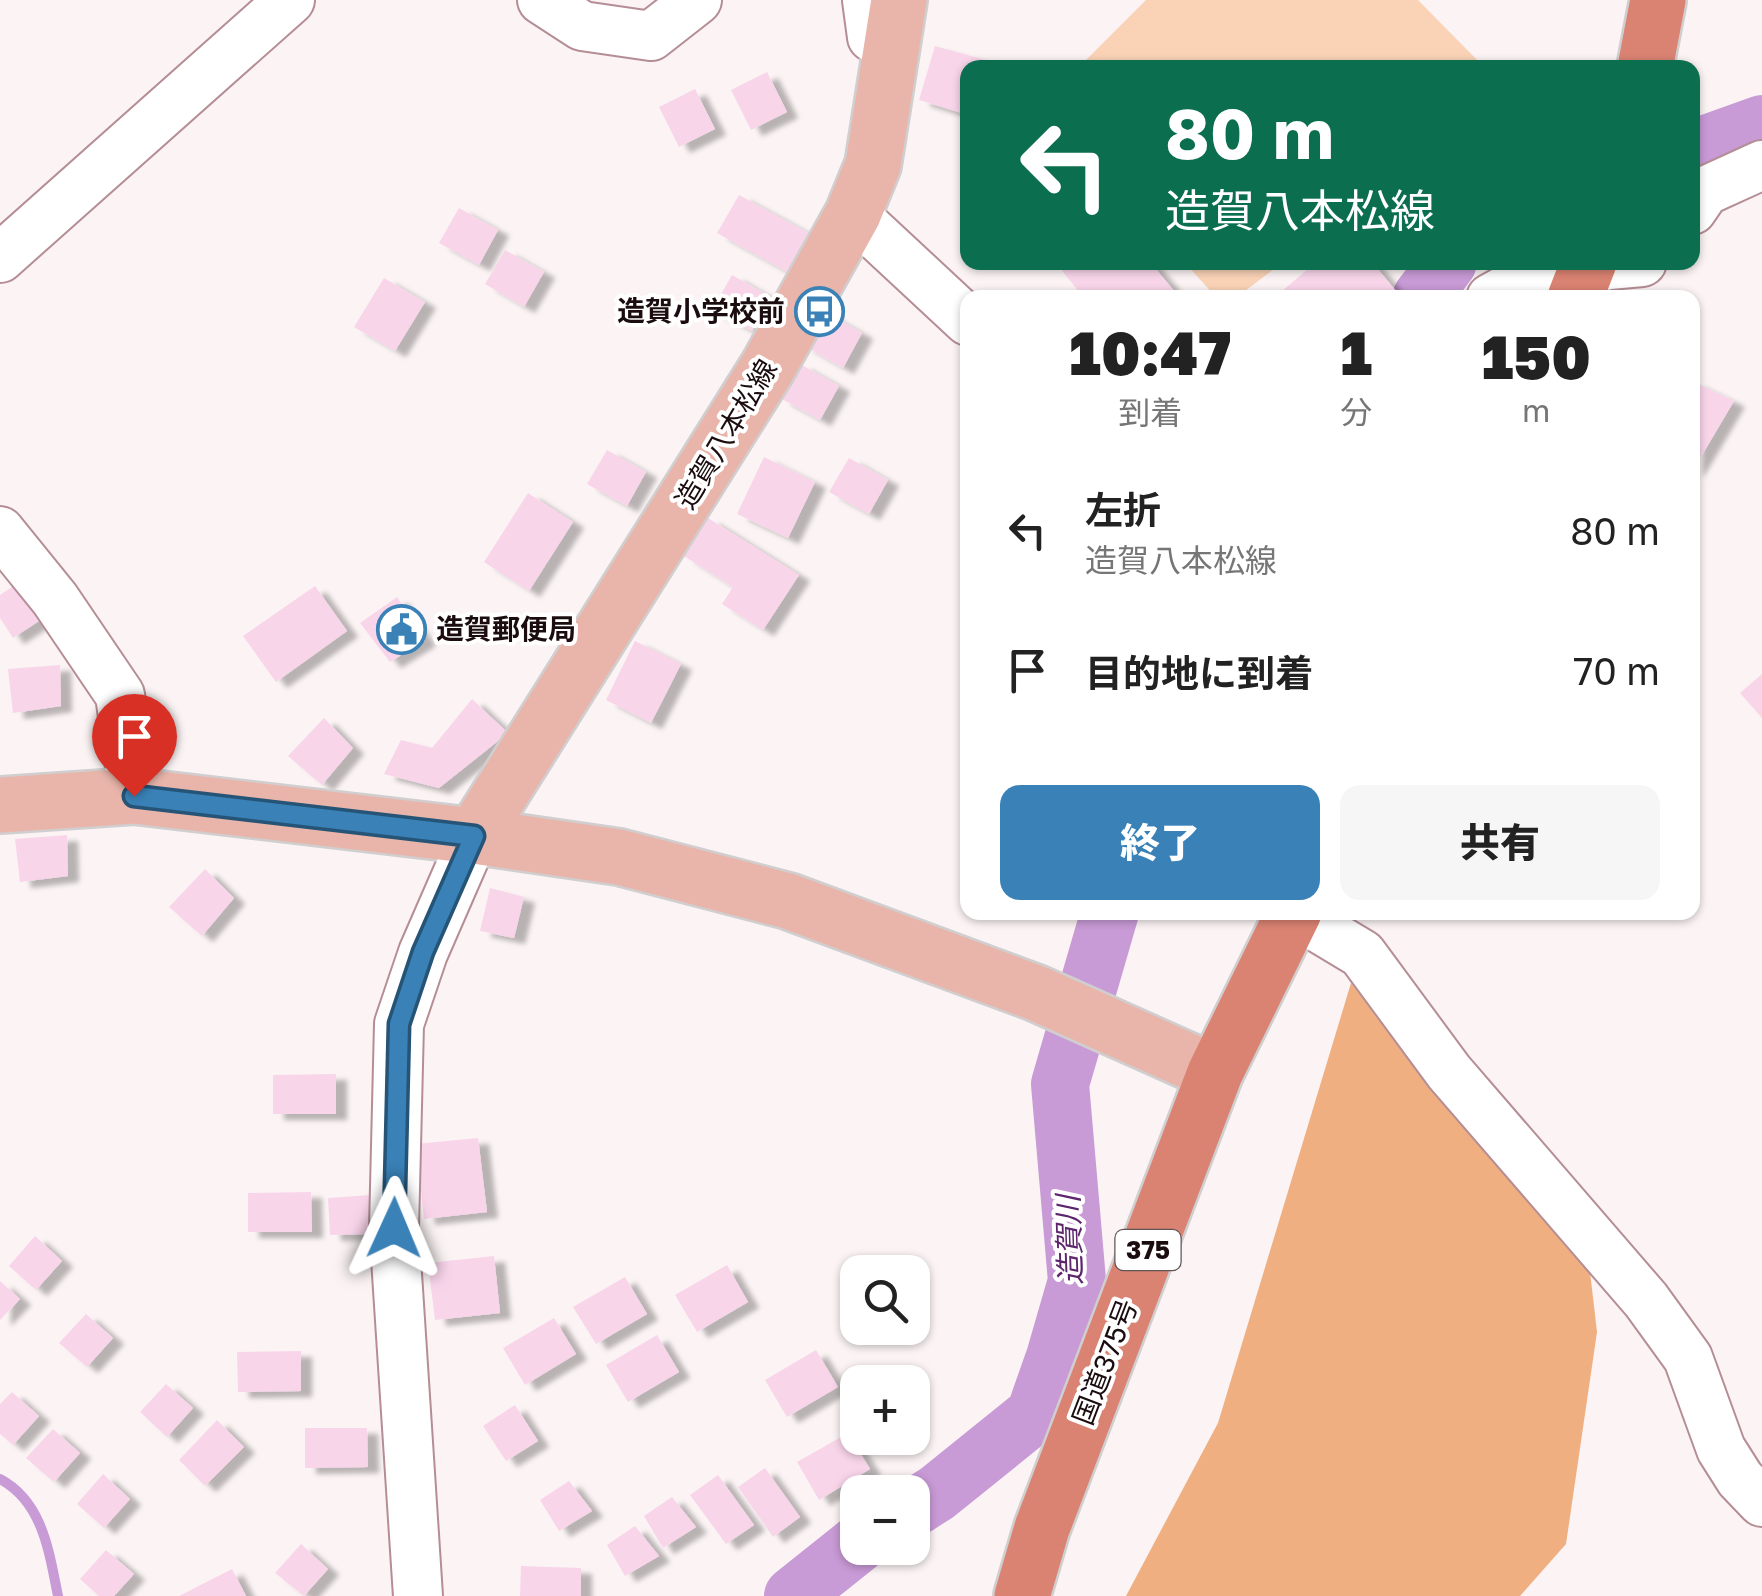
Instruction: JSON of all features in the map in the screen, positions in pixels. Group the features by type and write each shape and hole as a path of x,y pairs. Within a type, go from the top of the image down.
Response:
{"highway":[{"path":"1647,60 1658,0"},
{"name":"国道375号","path":"1022,1596 1042,1528 1215,1073 1290,920"}],"main road":[{"name":"造賀八本松線","path":"474,836 768,367 853,214 873,165 886,15"},
{"path":"0,805 134,796 620,857 788,901 1036,992 1215,1073"}],"street":[{"path":"0,258 290,0"},
{"path":"542,0 582,26 651,36 698,0"},
{"path":"1700,198 1705,191 1762,166"},
{"path":"853,214 960,314"},
{"path":"1504,290 1522,280 1584,276 1609,270"},
{"path":"0,531 55,599 120,695 134,796"},
{"path":"418,1596 394,1228 399,1024 423,952 474,836"},
{"path":"1305,920 1362,954 1449,1072 1646,1300 1688,1358 1721,1449 1740,1479 1762,1502"}],"shaded area":[{"path":"1146,0 1418,0 1477,60 1086,60"},
{"path":"1191,270 1273,270 1246,290 1210,290"},
{"path":"1351,983 1590,1272 1597,1332 1566,1544 1520,1596 1126,1596 1218,1423"}],"building":[{"path":"935,46 986,60 960,60 960,113 919,100"},
{"path":"767,72 787,112 751,130 731,90"},
{"path":"695,89 715,129 679,147 659,107"},
{"path":"739,195 812,235 791,274 717,233"},
{"path":"459,208 498,230 479,265 439,243"},
{"path":"505,250 544,272 524,307 485,284"},
{"path":"1061,270 1157,270 1173,290 1078,290"},
{"path":"1307,270 1379,270 1395,290 1283,290"},
{"path":"732,275 771,297 752,331 712,310"},
{"path":"384,278 425,302 395,351 354,327"},
{"path":"823,311 862,333 843,368 803,345"},
{"path":"800,364 839,386 820,420 780,398"},
{"path":"1700,385 1734,401 1700,458"},
{"path":"607,450 646,472 627,506 587,484"},
{"path":"764,457 815,482 788,538 737,514"},
{"path":"849,458 888,480 869,514 829,492"},
{"path":"528,493 573,522 529,591 484,562"},
{"path":"708,518 799,575 763,630 722,604 733,587 684,556"},
{"path":"18,583 42,619 13,638 0,618 0,595"},
{"path":"315,586 347,631 276,682 243,636"},
{"path":"397,597 425,640 390,662 360,623"},
{"path":"635,641 681,664 651,723 606,700"},
{"path":"60,665 61,706 13,713 8,669"},
{"path":"1762,674 1762,718 1740,693"},
{"path":"472,699 508,733 439,788 384,774 401,740 432,748"},
{"path":"324,718 353,748 322,785 288,756"},
{"path":"67,835 68,876 20,882 15,839"},
{"path":"205,869 234,898 202,936 169,907"},
{"path":"490,888 524,897 514,938 480,931"},
{"path":"336,1074 336,1114 273,1114 273,1075"},
{"path":"478,1138 487,1212 424,1219 416,1144"},
{"path":"311,1192 312,1232 248,1232 248,1193"},
{"path":"371,1195 373,1234 330,1235 328,1198"},
{"path":"35,1236 62,1261 36,1290 9,1266"},
{"path":"494,1256 500,1313 435,1320 428,1263"},
{"path":"727,1265 748,1302 697,1332 675,1295"},
{"path":"625,1277 647,1314 596,1344 573,1307"},
{"path":"0,1281 20,1299 0,1320"},
{"path":"86,1314 113,1338 87,1367 59,1343"},
{"path":"554,1318 576,1354 525,1385 503,1348"},
{"path":"657,1335 679,1372 628,1402 606,1365"},
{"path":"816,1350 838,1387 787,1417 765,1380"},
{"path":"301,1351 301,1391 238,1392 237,1352"},
{"path":"166,1384 193,1408 167,1437 140,1412"},
{"path":"12,1392 39,1416 13,1445 0,1434 0,1404"},
{"path":"515,1405 538,1441 506,1461 483,1426"},
{"path":"217,1420 244,1447 205,1486 179,1460"},
{"path":"305,1428 367,1428 368,1467 305,1468"},
{"path":"53,1429 80,1453 54,1482 26,1458"},
{"path":"840,1438 840,1455 861,1455 870,1469 860,1475 840,1475 840,1487 819,1500 797,1462"},
{"path":"765,1468 800,1517 773,1537 738,1487"},
{"path":"103,1474 130,1499 104,1528 77,1504"},
{"path":"718,1475 754,1525 726,1544 690,1495"},
{"path":"569,1481 592,1511 559,1531 540,1500"},
{"path":"672,1497 696,1527 663,1548 644,1516"},
{"path":"635,1526 659,1556 625,1576 607,1545"},
{"path":"301,1544 328,1569 304,1596 275,1573"},
{"path":"106,1550 134,1574 114,1596 99,1596 80,1579"},
{"path":"521,1566 581,1568 581,1596 520,1596"},
{"path":"232,1569 246,1596 179,1596"}],"waterway":[{"name":"造賀川","path":"1700,146 1762,124"},
{"name":"造賀川","path":"1427,290 1442,270"},
{"name":"造賀川","path":"930,1497 1035,1414 1055,1357 1077,1281 1060,1084 1108,920"},
{"path":"0,1479 26,1501 35,1515 47,1546 58,1596"},
{"name":"造賀川","path":"793,1596 840,1558"}],"place":[{"name":"造賀小学校前","path":"820,311"},
{"name":"造賀郵便局","path":"401,629"}],"route":[{"path":"134,796 474,836 423,952 399,1024 394,1228"}]}
